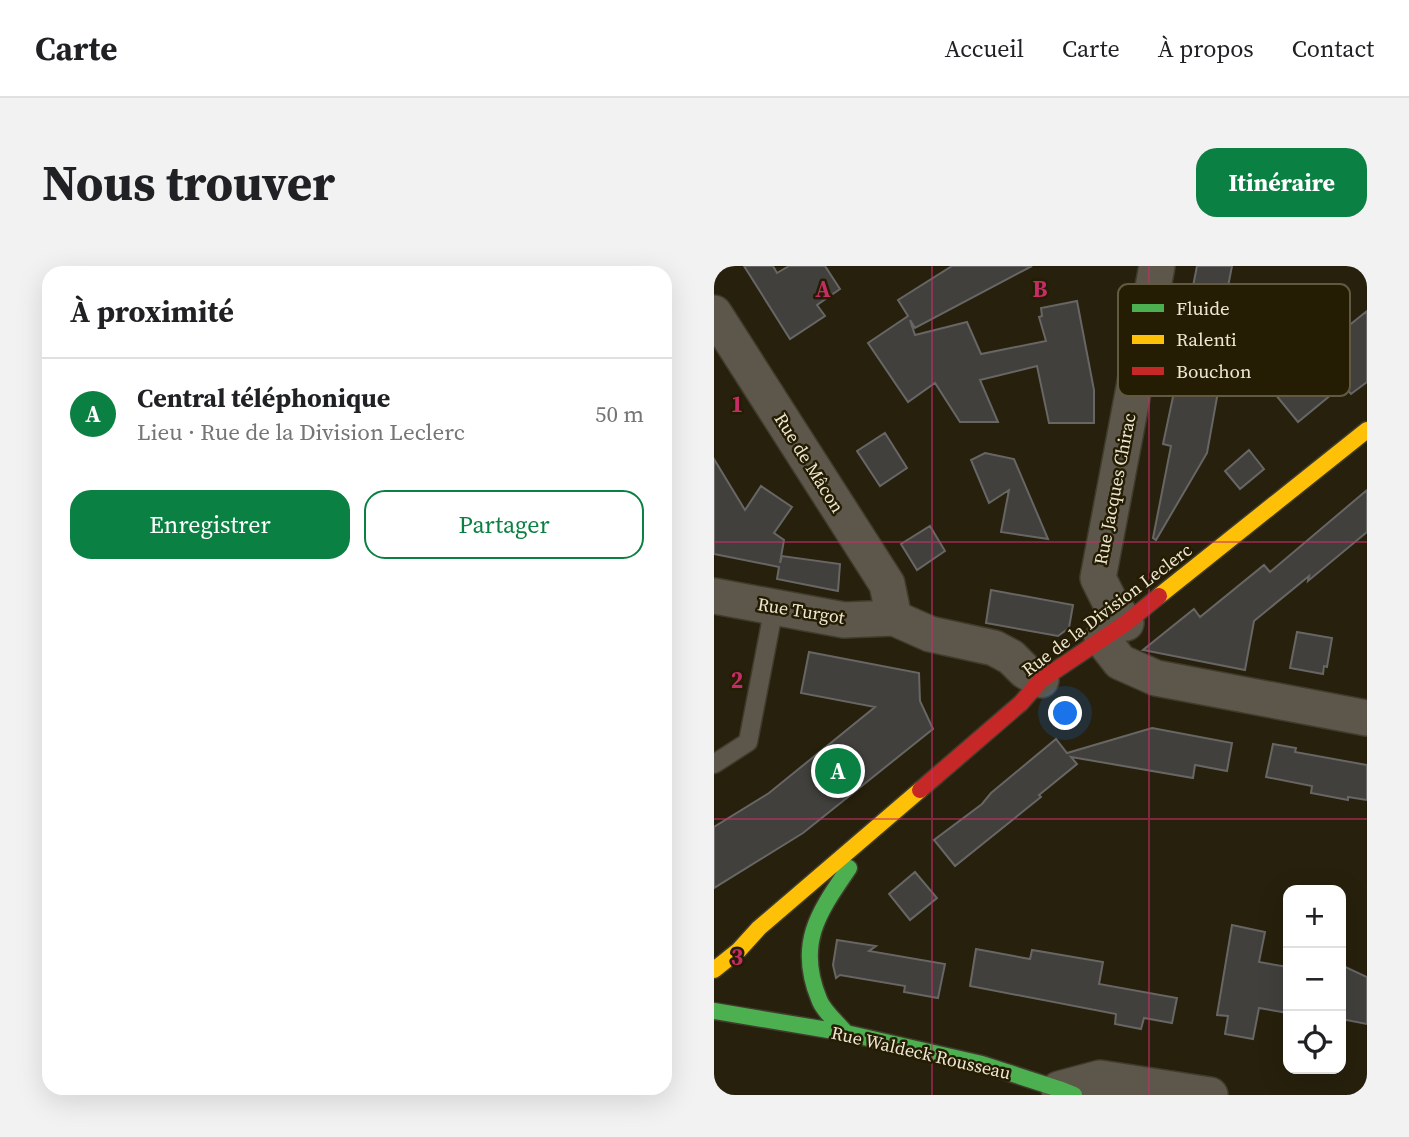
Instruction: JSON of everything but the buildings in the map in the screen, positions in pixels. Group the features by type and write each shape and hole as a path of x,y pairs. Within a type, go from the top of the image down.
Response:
{"street":[{"name":"Rue de Mâcon","path":"714,313 889,588 894,618"},
{"name":"Rue Jacques Chirac","path":"1114,631 1109,600 1098,578 1131,396"},
{"name":"Rue de la Division Leclerc","path":"714,970 739,950 759,928 1021,703 1041,680 1114,631 1367,430"},
{"name":"Rue Turgot","path":"714,596 844,620 894,618 930,634 995,648 1041,680"},
{"path":"1114,631 1121,662 1156,678 1367,718"},
{"name":"Rue de la Division Leclerc","path":"846,1033 819,1001 811,968 810,940 819,912 877,827"},
{"name":"Rue de la Division Leclerc","path":"725,941 759,928"},
{"name":"Rue Waldeck Rousseau","path":"714,1011 846,1033 982,1064 1066,1092 1100,1078 1210,1095"}],"lane":[{"path":"714,764 748,742 774,607"}],"traffic: fast":[{"path":"846,1033 821,1003 812,979 810,945 820,914 849,868"},
{"path":"714,1011 846,1033 982,1064 1059,1089"},
{"path":"1059,1089 1074,1095"}],"traffic: slow":[{"path":"1159,596 1367,430"},
{"path":"714,970 920,790"}],"traffic: jam":[{"path":"920,790 1021,703 1041,680 1126,623 1159,596"}],"place":[{"name":"Central téléphonique","path":"838,771"}]}
